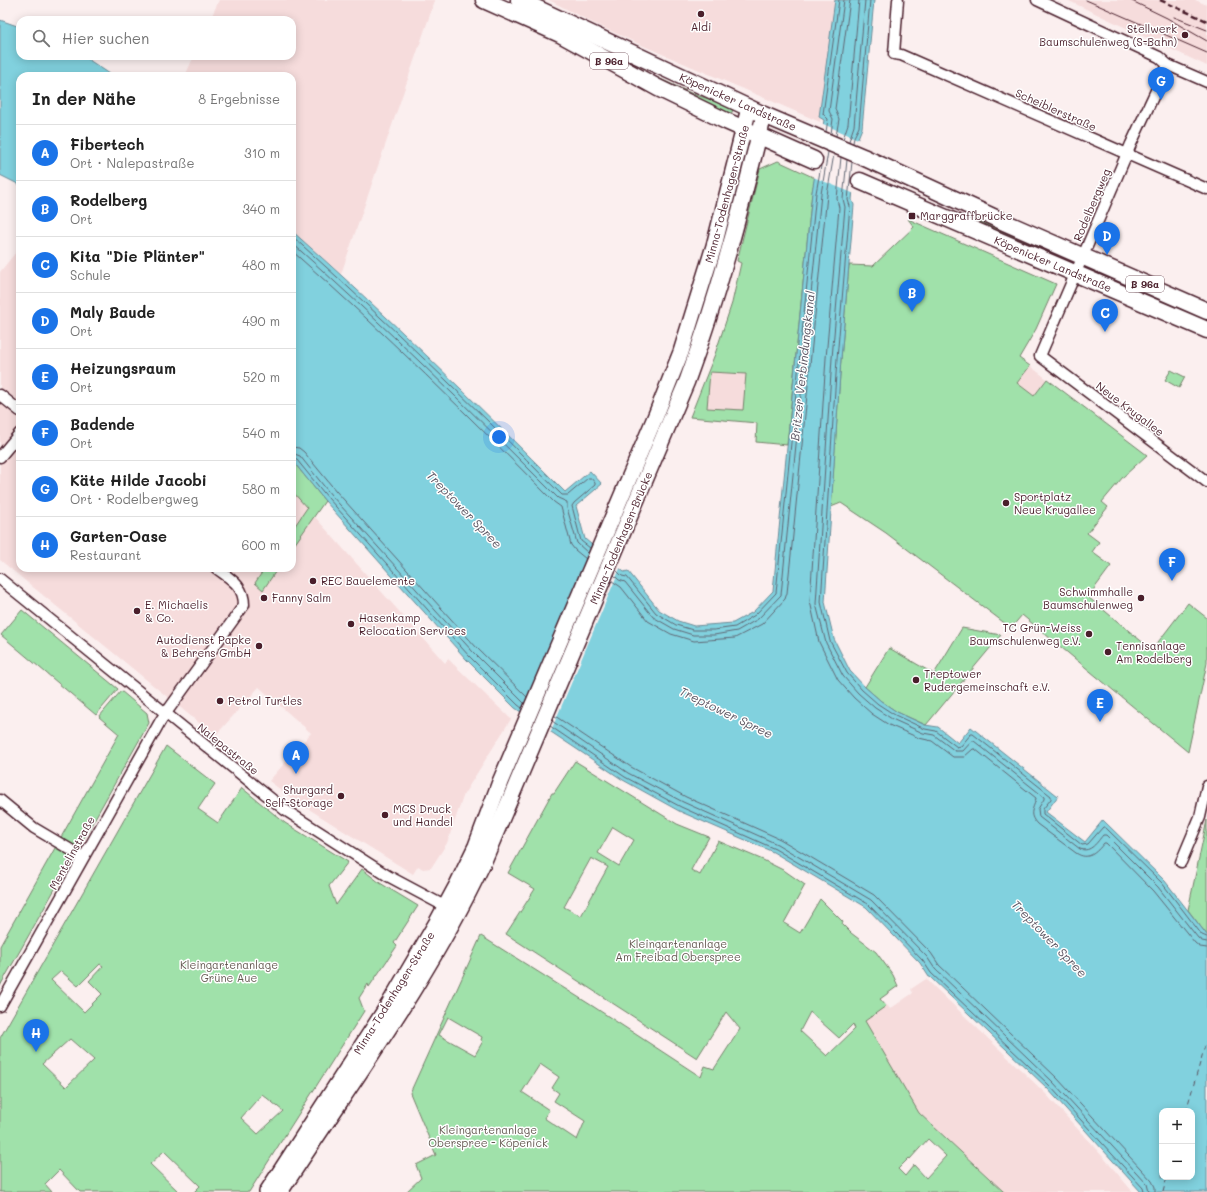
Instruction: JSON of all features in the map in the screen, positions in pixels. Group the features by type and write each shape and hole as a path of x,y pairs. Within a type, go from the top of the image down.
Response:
{"main road":[{"name":"B 96a","path":"484,0 563,28"},
{"name":"B 96a","path":"519,0 563,28"},
{"name":"Köpenicker Landstraße","path":"563,28 622,50 1207,312"},
{"name":"Köpenicker Landstraße","path":"563,28 658,88 751,133 814,160"},
{"name":"Minna-Todenhagen-Straße","path":"719,285 751,133 749,108"},
{"name":"Minna-Todenhagen-Straße","path":"704,280 751,133 764,114"},
{"path":"910,179 922,208"},
{"name":"Köpenicker Landstraße","path":"860,181 1207,330"},
{"name":"Minna-Todenhagen-Brücke","path":"500,782 656,415 681,352 704,280"},
{"name":"Minna-Todenhagen-Brücke","path":"515,788 678,405 702,339 719,285"},
{"name":"Minna-Todenhagen-Straße","path":"280,1192 398,1013 447,934 457,885 481,835 500,782"},
{"name":"Minna-Todenhagen-Straße","path":"267,1192 483,863 515,788"}],"street":[{"name":"Scheiblerstraße","path":"898,0 894,54 901,55 1207,189"},
{"path":"1037,0 1159,57 1168,65 1207,82"},
{"name":"Rodelbergweg","path":"1040,356 1127,154 1168,65"},
{"name":"Neue Krugallee","path":"1040,356 1207,482"},
{"path":"0,395 16,408"},
{"path":"0,457 16,438"},
{"name":"Mentelinstraße","path":"0,1006 83,857 166,714 244,605 244,598 241,588 221,572"},
{"name":"Nalepastraße","path":"0,579 285,810 388,876 451,910"},
{"path":"1181,862 1200,817 1207,786"},
{"path":"0,800 34,828 83,857"}],"shaded area":[{"path":"219,0 435,0 341,274 296,235 296,72 187,72 192,60 296,60 296,16 212,16"},
{"path":"549,0 836,0 820,122 639,44 591,22"},
{"path":"1067,0 1195,0 1207,5 1207,66"},
{"path":"16,252 16,572 296,572 296,494 445,663 448,659 511,719 464,794 447,843 431,868 423,869 418,866 413,874 293,799 269,781 311,733 259,687 215,736 0,560 0,272"},
{"path":"1030,366 1047,379 1034,396 1017,383"},
{"path":"710,371 746,374 743,411 707,408"},
{"path":"926,979 1045,1093 1133,1192 1004,1192 919,1113 864,1021 887,1005 890,1009 913,993 911,989"}],"green space":[{"path":"641,70 693,94 734,107 730,117"},
{"path":"778,161 815,178 812,192 787,445 756,442 757,423 690,417 715,354 732,303 741,263 737,261 760,169","holes":["710,372 746,374 743,410 707,408"]},
{"path":"977,217 1059,253 1057,256 976,221"},
{"path":"908,219 1056,284 1036,329 1019,358 1030,366 1017,383 1034,396 1047,379 1147,455 1123,477 1102,502 1108,507 1087,533 1099,542 1092,552 1111,566 1088,597 1152,650 1188,603 1207,618 1207,663 1188,752 1022,615 1011,628 886,533 841,503 831,507 849,265 873,266 914,227"},
{"path":"1093,270 1207,319 1207,322 1092,273"},
{"path":"1171,370 1185,377 1179,388 1165,380"},
{"path":"296,465 325,501 296,542 296,524 307,508 296,496"},
{"path":"262,572 275,572 263,590 255,583"},
{"path":"22,610 118,689 96,715 1,635"},
{"name":"Treptower Rudergemeinschaft e.V.","path":"962,628 1001,635 926,725 897,712 865,687 889,648 934,674"},
{"path":"121,691 147,713 149,723 0,986 0,946 119,734 99,717"},
{"name":"Kleingartenanlage Grüne Aue","path":"166,746 215,784 198,809 218,823 242,788 285,823 348,862 329,886 336,905 362,869 380,883 418,906 394,943 397,946 369,987 368,984 359,998 364,1011 249,1192 194,1192 200,1186 164,1151 150,1164 179,1192 80,1192 59,1170 45,1184 52,1192 0,1192 0,1038","holes":["100,964 103,966 89,981 102,994 84,1012 51,980 61,971 78,986","70,1039 94,1060 66,1087 42,1064","262,1094 283,1111 258,1134 241,1118"]},
{"name":"Kleingartenanlage Am Freibad Oberspree","path":"575,761 677,824 709,837 691,870 700,875 718,841 785,871 805,885 784,923 800,933 820,899 843,922 842,924 851,933 876,952 893,975 898,986 880,999 886,1006 865,1021 919,1113 1004,1192 406,1192 421,1178 416,1165 436,1155 410,1093 481,936 701,1077 705,1066 714,1069 740,1029 726,1012 697,1058 506,934 535,889 508,873 552,793 554,793","holes":["613,827 634,840 619,866 598,853","591,858 608,867 581,916 564,907","810,1012 839,1038 853,1024 855,1029 827,1056 800,1031","448,1017 482,1037 481,1040 483,1041 475,1055 439,1035","540,1064 559,1077 552,1088 559,1093 554,1101 585,1121 577,1140 544,1118 549,1110 522,1092","928,1139 946,1156 926,1178 914,1165 905,1176 898,1169 909,1158 910,1159"]},
{"path":"1207,820 1207,935 1188,910"}],"water":[{"path":"835,0 874,0 862,128 858,138 852,200 854,205 841,359 825,602 834,639 850,671 881,701 897,712 925,725 938,727 958,743 971,727 1058,796 1046,812 1085,842 1103,820 1165,881 1207,935 1207,1192 1141,1192 1047,1088 929,977 920,963 866,907 773,852 679,811 623,780 515,708 466,659 325,501 296,465 296,235 464,392 565,492 590,471 602,484 576,506 585,539 624,572 628,571 659,610 678,621 694,626 733,623 753,612 773,591 812,192 824,120 819,117"},
{"path":"0,20 16,26 16,60 89,60 107,72 16,72 16,183 0,175"}],"pier":[{"path":"821,123 860,140 855,194 813,177"},
{"path":"608,556 621,566 550,733 537,724"}],"ferry route":[{"path":"1187,1108 1207,1039"},
{"path":"1163,1192 1166,1180"}],"tram line":[{"path":"1086,0 1207,53"},
{"path":"1130,0 1167,18 1207,41"},
{"path":"1174,17 1207,30"}],"railway":[{"path":"1160,0 1207,21"}],"place":[{"name":"Aldi","path":"701,14"},
{"name":"Stellwerk Baumschulenweg (S-Bahn)","path":"1185,35"},
{"name":"Käte Hilde Jacobi","path":"1161,100"},
{"name":"Marggraffbrücke","path":"912,216"},
{"name":"Maly Baude","path":"1107,255"},
{"name":"Rodelberg","path":"912,312"},
{"name":"Kita \"Die Plänter\"","path":"1105,332"},
{"name":"Sportplatz Neue Krugallee","path":"1006,503"},
{"name":"REC Bauelemente","path":"313,581"},
{"name":"Badende","path":"1172,581"},
{"name":"Fanny Salm","path":"264,598"},
{"name":"Schwimmhalle Baumschulenweg","path":"1141,598"},
{"name":"E. Michaelis & Co.","path":"137,611"},
{"name":"Hasenkamp Relocation Services","path":"351,624"},
{"name":"TC Grün-Weiss Baumschulenweg e.V.","path":"1089,634"},
{"name":"Autodienst Papke & Behrens GmbH","path":"259,646"},
{"name":"Tennisanlage Am Rodelberg","path":"1108,652"},
{"name":"Treptower Rudergemeinschaft e.V.","path":"916,680"},
{"name":"Petrol Turtles","path":"220,701"},
{"name":"Heizungsraum","path":"1100,722"},
{"name":"Fibertech","path":"296,774"},
{"name":"Shurgard Self-Storage","path":"341,796"},
{"name":"MCS Druck und Handel","path":"385,815"},
{"name":"Garten-Oase","path":"36,1052"}],"water label":[{"name":"Britzer Verbindungskanal","path":"803,366"},
{"name":"Treptower Spree","path":"464,510"},
{"name":"Treptower Spree","path":"726,713"},
{"name":"Treptower Spree","path":"1049,939"}],"park label":[{"name":"Kleingartenanlage Oberspree - Köpenick","path":"488,1136"}]}
